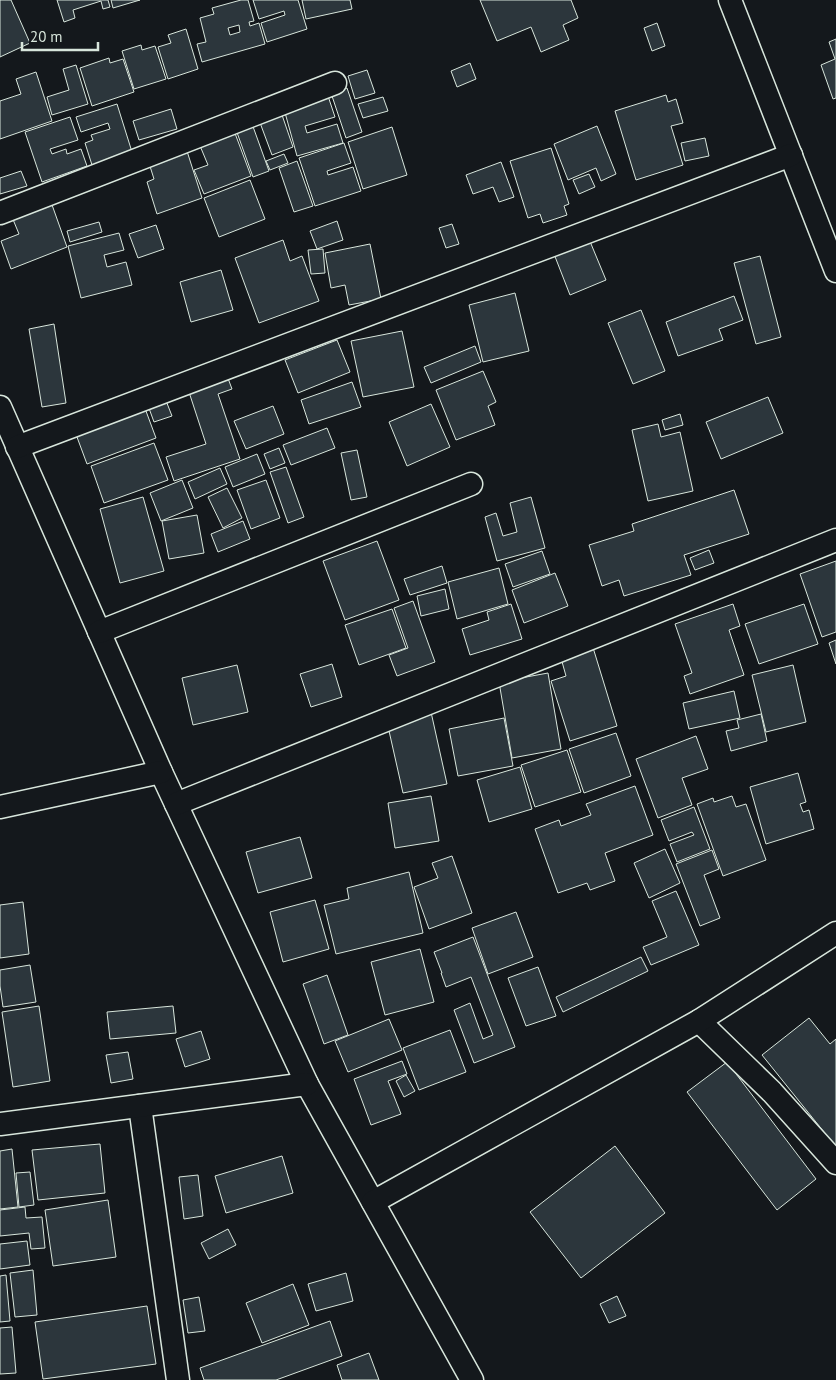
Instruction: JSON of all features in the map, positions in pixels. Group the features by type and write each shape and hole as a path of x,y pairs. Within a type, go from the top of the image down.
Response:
{"street":[{"path":"730,0 836,271"},
{"path":"0,213 335,83"},
{"path":"17,447 791,155"},
{"path":"0,407 161,772 307,1084 472,1380"},
{"path":"99,632 471,484"},
{"path":"176,804 836,540"},
{"path":"0,808 161,772"},
{"path":"373,1202 699,1021 836,933"},
{"path":"699,1021 772,1092 836,1163"},
{"path":"0,1124 307,1084"},
{"path":"140,1106 178,1380"}],"building":[{"path":"0,0 11,0 30,43 0,57"},
{"path":"57,0 108,0 110,7 103,9 101,1 73,10 75,18 64,22"},
{"path":"111,0 140,0 113,8"},
{"path":"241,0 248,0 254,21 249,22 250,26 259,23 265,44 202,62 197,44 206,42 200,18 214,14 212,8","holes":["239,25 240,32 230,35 228,28"]},
{"path":"253,0 298,0 307,29 267,42 261,23 285,15 284,11 259,19"},
{"path":"302,0 350,0 352,9 306,19"},
{"path":"480,0 571,0 578,18 563,25 569,40 541,52 531,27 497,41"},
{"path":"657,23 665,46 652,51 644,28"},
{"path":"186,29 198,69 168,79 158,47 171,43 168,35"},
{"path":"836,39 836,98 833,99 821,65 835,59 829,42"},
{"path":"141,45 142,50 155,46 166,79 134,89 122,51"},
{"path":"109,58 110,63 123,59 134,92 92,106 80,68"},
{"path":"470,63 476,79 457,87 451,71"},
{"path":"76,65 88,104 52,115 47,97 69,90 63,69"},
{"path":"367,70 375,93 355,99 348,76"},
{"path":"36,72 52,121 0,139 0,101 21,94 16,79"},
{"path":"347,88 362,132 346,138 331,93"},
{"path":"666,95 668,102 676,99 683,123 671,126 683,165 636,180 615,111"},
{"path":"328,96 335,117 305,126 307,133 337,124 343,143 297,156 284,109"},
{"path":"383,97 388,111 363,118 358,104"},
{"path":"117,104 132,152 92,165 85,143 93,140 91,135 110,129 108,123 81,132 76,117"},
{"path":"171,109 177,129 139,140 133,121"},
{"path":"281,112 293,147 272,155 259,120"},
{"path":"70,117 78,140 50,149 52,154 66,149 67,154 81,149 87,166 42,182 25,132"},
{"path":"251,121 269,171 253,177 235,127"},
{"path":"597,126 616,174 601,181 596,168 568,180 554,144"},
{"path":"392,127 407,175 363,189 348,142"},
{"path":"233,128 251,176 204,194 194,170 208,165 198,141"},
{"path":"705,138 709,156 685,161 681,143"},
{"path":"344,143 351,163 327,171 328,175 353,167 361,191 315,206 299,158"},
{"path":"186,148 202,198 157,214 147,182 154,179 148,160"},
{"path":"551,148 569,204 564,206 567,215 543,223 540,214 528,218 510,161"},
{"path":"284,154 288,163 270,170 266,161"},
{"path":"297,161 313,206 294,212 279,168"},
{"path":"501,162 514,197 499,202 493,187 473,194 466,175"},
{"path":"21,171 27,186 0,194 0,178"},
{"path":"589,174 595,187 579,194 573,180"},
{"path":"250,180 265,219 219,237 204,198"},
{"path":"51,202 67,247 11,269 1,241 19,234 12,217"},
{"path":"337,221 343,240 317,249 310,231"},
{"path":"99,222 102,232 70,242 67,231"},
{"path":"452,224 459,244 446,248 439,228"},
{"path":"156,225 164,249 138,258 129,234"},
{"path":"119,233 124,250 104,255 107,267 126,262 132,285 81,298 68,246"},
{"path":"589,239 606,280 570,295 554,254"},
{"path":"283,240 290,261 302,256 319,301 259,323 235,258"},
{"path":"370,244 381,299 349,305 345,285 331,288 325,253"},
{"path":"323,249 325,273 311,274 308,250"},
{"path":"760,256 781,337 756,344 734,263"},
{"path":"221,270 233,310 191,322 180,282"},
{"path":"515,293 529,351 483,362 469,305"},
{"path":"734,296 743,320 719,329 723,340 678,356 666,322"},
{"path":"641,310 665,371 633,384 608,323"},
{"path":"54,324 66,403 42,407 29,329"},
{"path":"402,331 414,387 363,397 351,341"},
{"path":"337,340 350,372 298,393 285,360"},
{"path":"475,346 481,362 431,383 424,367"},
{"path":"483,371 496,402 488,406 495,425 456,440 436,390"},
{"path":"226,373 232,389 218,394 240,459 174,481 166,457 206,444 187,386"},
{"path":"352,382 361,407 309,424 301,400"},
{"path":"163,393 172,416 154,422 146,400"},
{"path":"768,397 783,433 721,459 706,422"},
{"path":"143,403 156,438 87,464 74,429"},
{"path":"431,404 450,447 407,466 389,422"},
{"path":"273,406 284,434 246,449 234,421"},
{"path":"680,414 683,425 665,430 662,420"},
{"path":"658,424 661,437 680,432 693,491 648,501 632,430"},
{"path":"327,428 335,448 291,465 283,445"},
{"path":"154,443 168,480 104,503 91,466"},
{"path":"279,448 285,463 270,469 264,454"},
{"path":"357,450 367,497 351,500 341,453"},
{"path":"257,454 265,474 233,487 225,467"},
{"path":"286,467 304,517 288,523 270,472"},
{"path":"220,468 227,484 195,499 188,482"},
{"path":"182,480 193,508 161,521 150,493"},
{"path":"266,480 280,518 251,529 237,490"},
{"path":"227,488 242,518 223,528 208,497"},
{"path":"734,490 749,534 684,555 691,575 624,596 619,580 602,586 589,545 634,531 632,524"},
{"path":"143,497 164,571 120,583 100,509"},
{"path":"531,497 545,548 497,561 485,517 496,513 503,536 517,532 510,503"},
{"path":"197,515 204,553 169,559 162,521"},
{"path":"243,521 250,539 218,552 211,534"},
{"path":"377,541 399,600 345,620 323,561"},
{"path":"709,550 714,563 695,570 690,558"},
{"path":"542,551 550,574 513,587 505,564"},
{"path":"836,561 836,632 822,637 800,574"},
{"path":"442,566 447,583 410,595 404,579"},
{"path":"499,568 508,604 457,619 448,582"},
{"path":"555,573 568,606 524,623 512,590"},
{"path":"445,589 449,609 421,616 417,596"},
{"path":"413,601 435,662 397,676 389,655 408,648 394,608"},
{"path":"511,604 522,639 470,655 462,629 489,620 487,612"},
{"path":"733,604 740,626 729,630 744,675 690,694 684,676 692,673 675,624"},
{"path":"804,604 818,644 759,664 745,624"},
{"path":"392,609 406,648 359,665 345,625"},
{"path":"836,640 836,664 829,643"},
{"path":"591,641 617,726 570,741 551,681 566,676 559,651"},
{"path":"332,664 342,697 311,707 300,674"},
{"path":"237,665 248,712 193,725 182,678"},
{"path":"793,665 806,722 766,732 752,675"},
{"path":"548,673 561,749 512,758 499,682"},
{"path":"734,691 740,718 689,729 683,703"},
{"path":"431,712 447,784 403,793 387,722"},
{"path":"761,714 767,741 731,751 726,731 739,728 737,720"},
{"path":"504,718 513,766 458,776 449,729"},
{"path":"616,733 631,776 584,793 569,749"},
{"path":"696,736 708,769 682,778 692,805 658,818 636,759"},
{"path":"567,750 581,792 535,807 521,765"},
{"path":"520,767 532,809 489,822 477,780"},
{"path":"798,773 806,802 800,804 803,812 809,810 814,829 766,844 750,787"},
{"path":"635,786 653,835 605,853 615,881 590,890 587,883 558,893 535,829 559,820 561,826 591,815 586,804"},
{"path":"431,796 439,841 395,848 388,803"},
{"path":"732,796 736,807 746,804 766,860 723,876 697,804 713,798 714,802"},
{"path":"694,807 710,849 677,862 670,844 694,835 692,832 669,841 661,820"},
{"path":"300,837 312,878 258,893 246,852"},
{"path":"665,849 680,883 649,898 634,863"},
{"path":"712,850 719,869 704,875 720,918 700,926 676,864"},
{"path":"452,856 472,913 429,929 414,887 438,878 432,863"},
{"path":"409,872 423,933 336,954 324,905 349,899 347,888"},
{"path":"676,891 699,945 651,965 643,947 667,937 652,901"},
{"path":"315,900 329,949 283,962 270,912"},
{"path":"23,902 29,954 0,958 0,905"},
{"path":"516,912 533,957 488,974 472,928"},
{"path":"473,937 515,1047 474,1063 454,1010 470,1003 483,1039 493,1035 471,977 446,987 434,952"},
{"path":"420,949 434,1002 385,1015 371,962"},
{"path":"641,957 648,971 563,1012 556,997"},
{"path":"30,965 36,1002 3,1007 0,970"},
{"path":"538,967 556,1016 526,1026 508,978"},
{"path":"327,975 348,1035 324,1044 303,984"},
{"path":"39,1006 50,1081 13,1087 2,1012"},
{"path":"173,1006 176,1033 110,1039 107,1012"},
{"path":"809,1018 830,1044 836,1039 836,1147 762,1055"},
{"path":"389,1019 402,1050 348,1072 335,1041"},
{"path":"450,1030 466,1072 419,1090 403,1048"},
{"path":"201,1031 210,1059 185,1067 176,1039"},
{"path":"128,1052 133,1079 111,1083 106,1055"},
{"path":"402,1061 407,1074 388,1081 401,1114 371,1125 354,1079"},
{"path":"727,1062 816,1179 777,1210 687,1092"},
{"path":"406,1075 415,1091 404,1097 396,1081"},
{"path":"100,1144 105,1193 38,1200 32,1150"},
{"path":"615,1146 665,1213 581,1278 530,1212"},
{"path":"12,1149 18,1207 0,1209 0,1151"},
{"path":"282,1156 293,1193 226,1213 215,1176"},
{"path":"30,1172 34,1205 19,1207 16,1173"},
{"path":"198,1175 203,1216 184,1219 179,1177"},
{"path":"108,1200 116,1257 53,1266 45,1210"},
{"path":"25,1207 26,1218 42,1217 45,1248 31,1249 29,1233 0,1236 0,1210"},
{"path":"228,1229 236,1245 209,1259 201,1243"},
{"path":"27,1241 30,1265 0,1269 0,1244"},
{"path":"33,1270 37,1315 15,1317 10,1273"},
{"path":"346,1273 353,1301 316,1311 308,1284"},
{"path":"6,1275 10,1321 0,1322 0,1276"},
{"path":"293,1284 309,1325 262,1343 246,1303"},
{"path":"617,1296 626,1316 609,1323 600,1304"},
{"path":"199,1297 205,1331 188,1333 183,1300"},
{"path":"147,1306 156,1364 43,1379 35,1322"},
{"path":"330,1321 342,1356 276,1380 204,1380 200,1368"},
{"path":"12,1327 16,1373 0,1374 0,1328"},
{"path":"369,1353 379,1380 342,1380 337,1365"}]}
